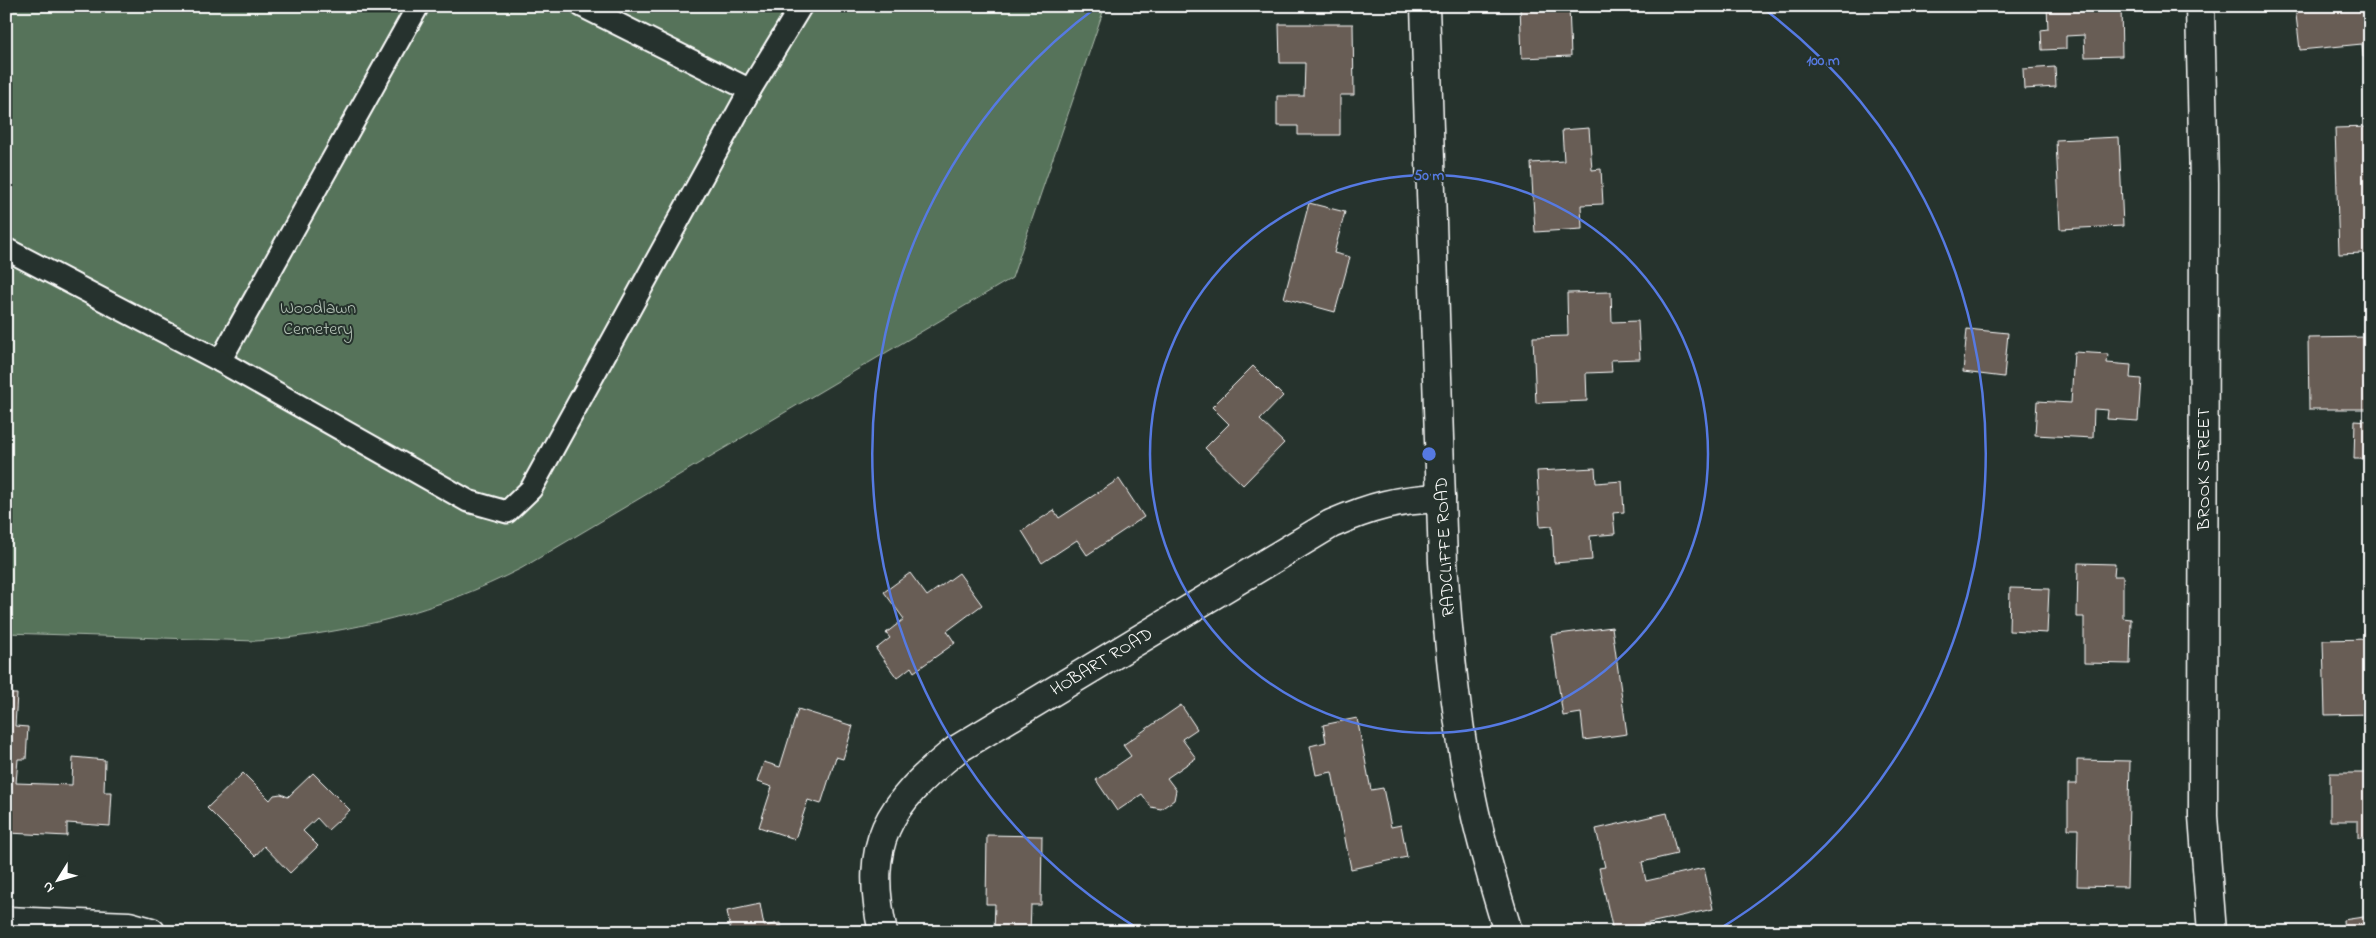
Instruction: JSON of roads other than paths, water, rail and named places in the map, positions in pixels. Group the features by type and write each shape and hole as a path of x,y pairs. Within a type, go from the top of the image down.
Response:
{"street":[{"name":"RADCLIFFE ROAD","path":"1425,6 1441,498 1447,615 1458,715 1472,800 1508,932"},
{"name":"BROOK STREET","path":"2200,6 2204,174 2203,816 2212,932"},
{"name":"HOBART ROAD","path":"883,932 875,870 878,846 886,825 920,782 956,750 1331,524 1376,506 1398,501 1441,498"},
{"path":"6,920 129,926 151,932"}],"lane":[{"path":"220,361 418,6"},
{"path":"582,6 750,90"},
{"path":"6,249 220,361 468,501 507,512 532,489 750,90 801,6"}],"park label":[{"name":"Woodlawn Cemetery","path":"318,317"}]}
